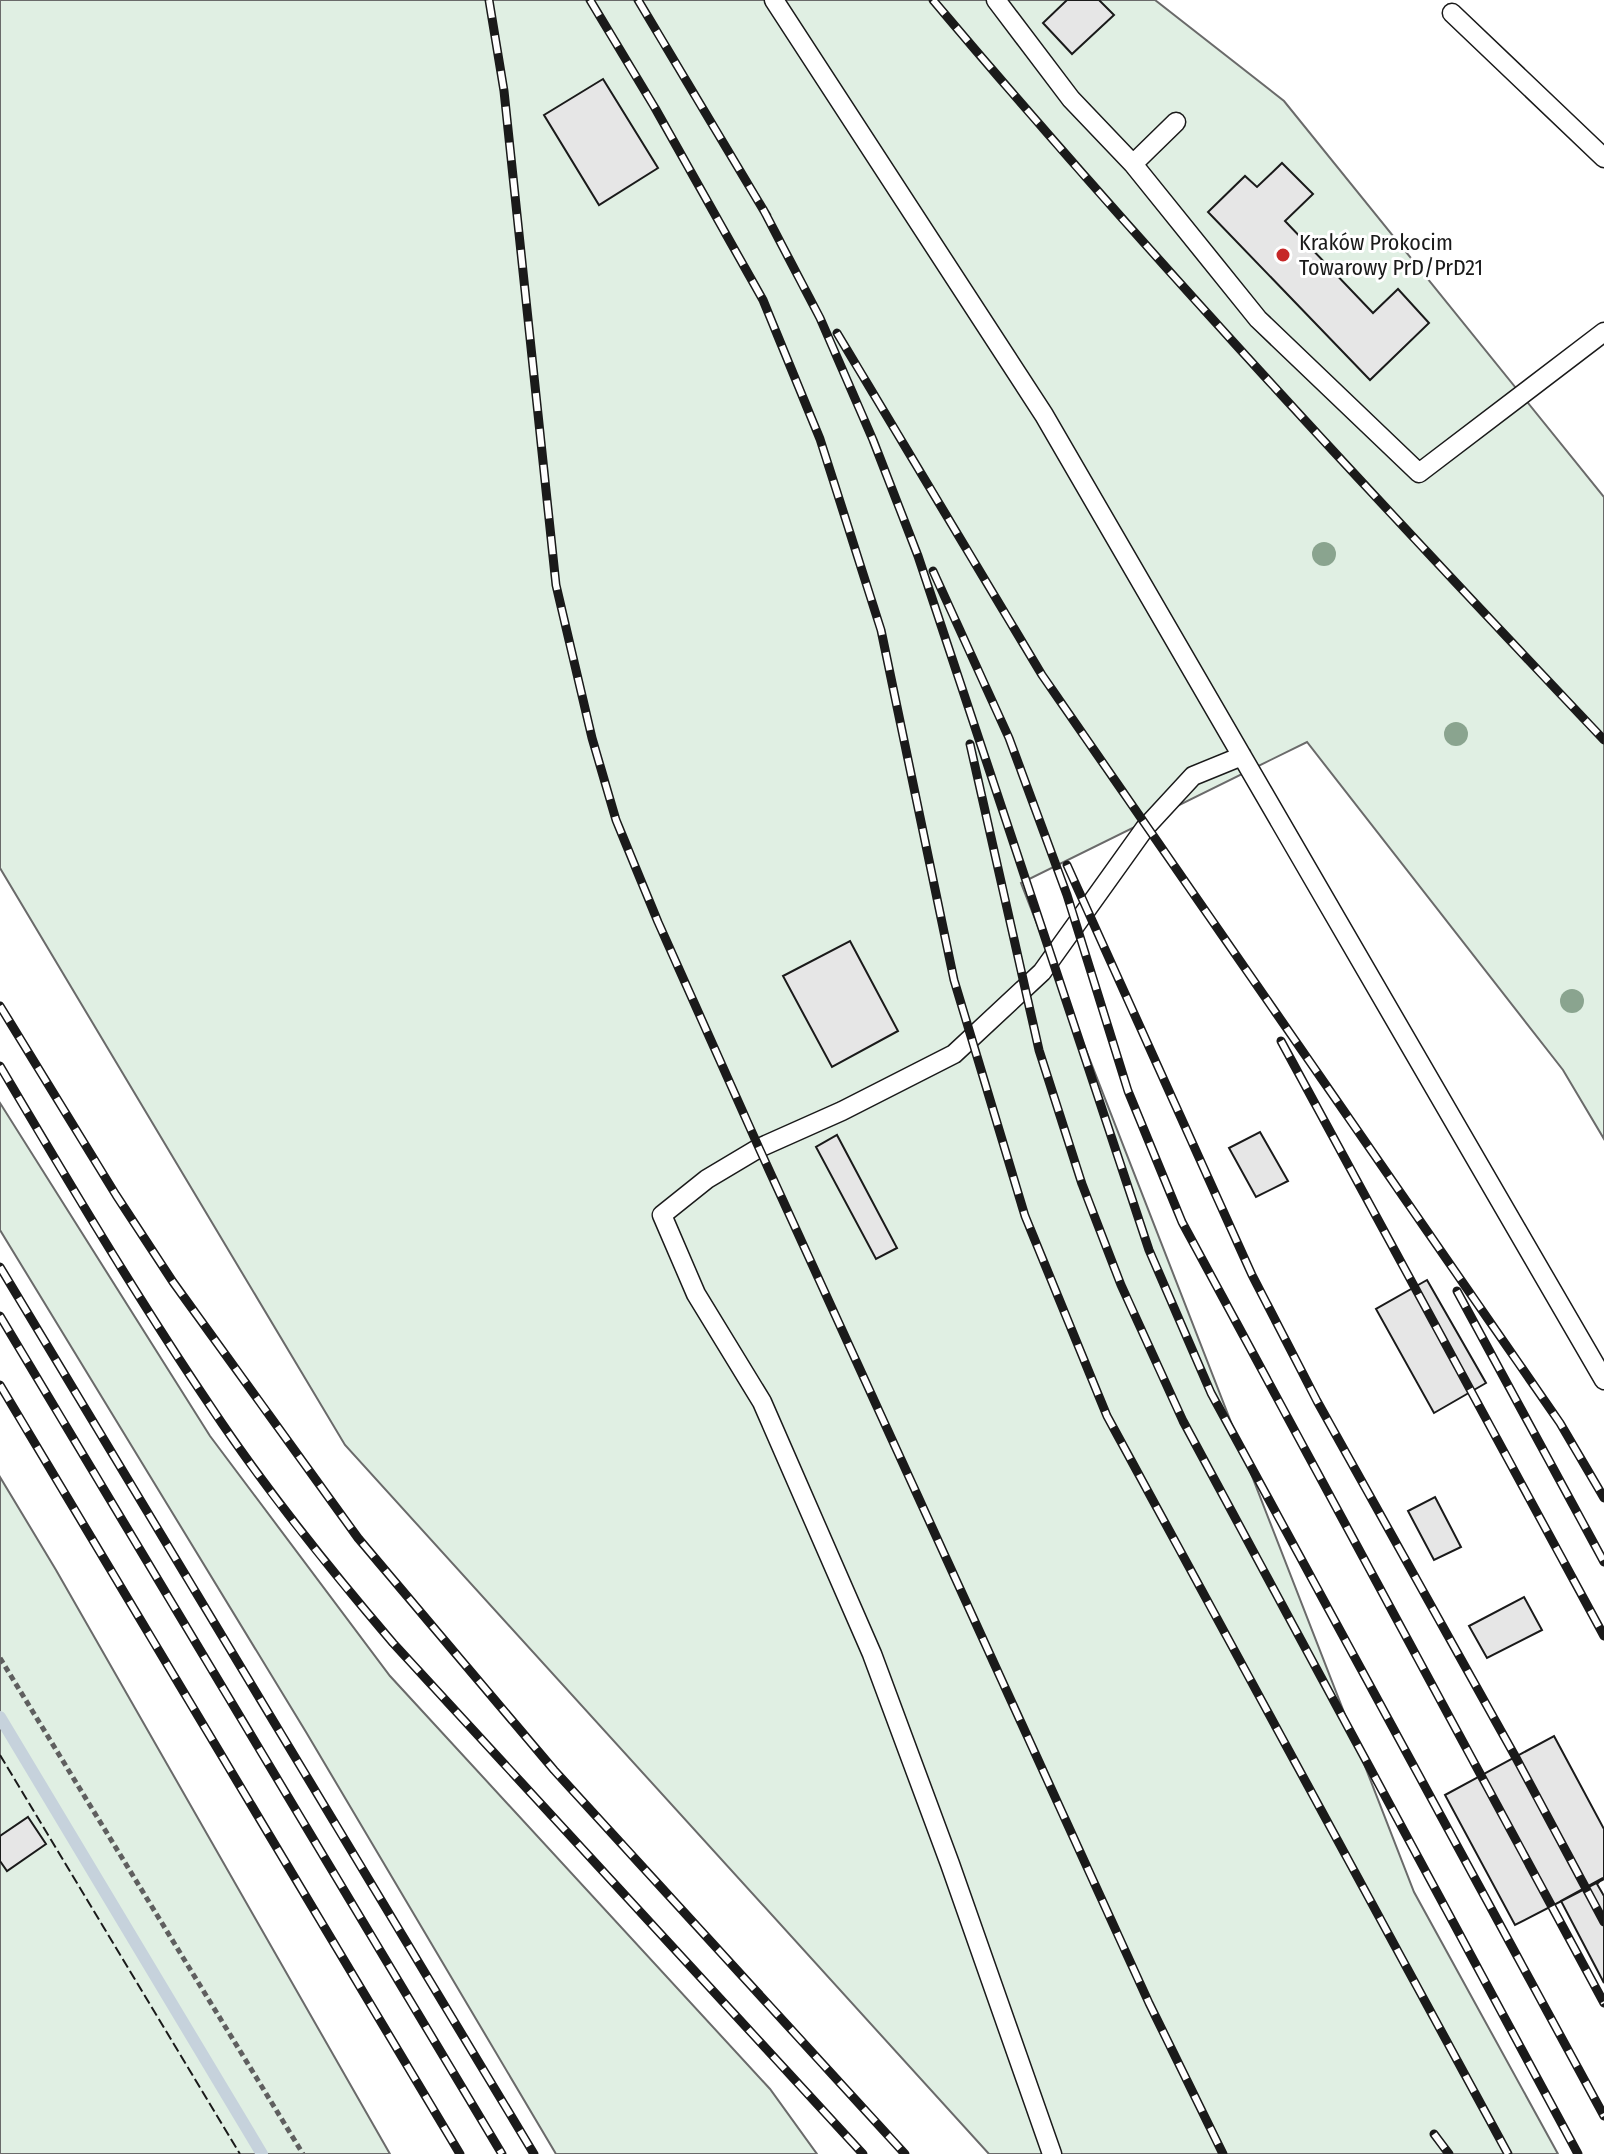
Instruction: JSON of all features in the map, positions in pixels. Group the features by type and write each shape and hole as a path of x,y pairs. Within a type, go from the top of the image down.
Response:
{"lane":[{"path":"774,0 1044,415 1604,1380"},
{"path":"996,0 1071,99 1133,164 1258,319 1419,473 1604,332"},
{"path":"1452,13 1604,158"},
{"path":"1133,164 1176,122"},
{"path":"1052,2154 872,1654 762,1402 696,1294 662,1215 707,1179 759,1148 842,1111 954,1054 1042,972 1145,828 1193,776 1242,756"}],"path":[{"path":"0,1658 303,2154"}],"green space":[{"path":"0,0 1155,0 1284,101 1604,497 1604,1139 1563,1070 1307,742 1021,883 1414,1892 1558,2154 989,2154 345,1445 0,868"},
{"path":"0,1103 210,1436 390,1676 770,2089 817,2154 556,2154 306,1732 0,1230"},
{"path":"0,1477 56,1570 390,2154 0,2154"}],"building":[{"path":"1067,0 1099,0 1114,15 1072,54 1043,23"},
{"path":"603,79 658,168 599,205 544,115"},
{"name":"Kraków Prokocim Towarowy PrD/PrD21","path":"1282,163 1313,194 1285,221 1373,313 1398,289 1429,323 1370,380 1208,212 1245,176 1257,187"},
{"path":"850,941 898,1031 832,1067 783,976"},
{"path":"1260,1132 1288,1181 1256,1197 1229,1148"},
{"path":"837,1135 897,1248 876,1259 816,1147"},
{"path":"1427,1280 1486,1383 1434,1413 1376,1309"},
{"path":"1435,1497 1461,1547 1434,1560 1408,1511"},
{"path":"1524,1597 1542,1630 1487,1658 1469,1626"},
{"path":"1554,1736 1604,1829 1604,1879 1515,1925 1445,1795"},
{"path":"28,1817 46,1844 7,1871 0,1861 0,1836"},
{"path":"1603,1878 1597,1884 1604,1896 1604,1983 1561,1901"}],"waterway":[{"path":"0,1717 262,2154"}],"railway":[{"path":"489,0 504,91 556,585 592,738 616,820 759,1148 1149,2003 1223,2154"},
{"path":"590,0 763,300 820,439 881,630 954,980 1025,1216 1107,1416 1508,2154"},
{"path":"638,0 767,216"},
{"path":"933,0 1096,189 1263,375 1604,740"},
{"path":"763,209 820,318 873,440 918,556 1149,1250 1211,1393 1604,2116"},
{"path":"837,333 1042,675 1560,1423 1604,1498"},
{"path":"933,571 1009,738 1067,895 1128,1091 1182,1222 1604,2003"},
{"path":"970,744 1039,1050 1082,1184 1121,1285 1183,1421 1578,2154"},
{"path":"1067,865 1252,1275 1317,1401 1604,1922"},
{"path":"0,1006 173,1282 358,1538 554,1770 905,2154"},
{"path":"1281,1041 1604,1636"},
{"path":"0,1066 183,1365 232,1438 322,1557 393,1643 863,2154"},
{"path":"0,1267 534,2154"},
{"path":"1457,1291 1604,1562"},
{"path":"0,1316 502,2154"},
{"path":"0,1385 460,2154"},
{"path":"1434,2134 1449,2154"}],"fence":[{"path":"0,1755 240,2154"}],"place":[{"name":"Kraków Prokocim Towarowy PrD/PrD21","path":"1283,255"}]}
